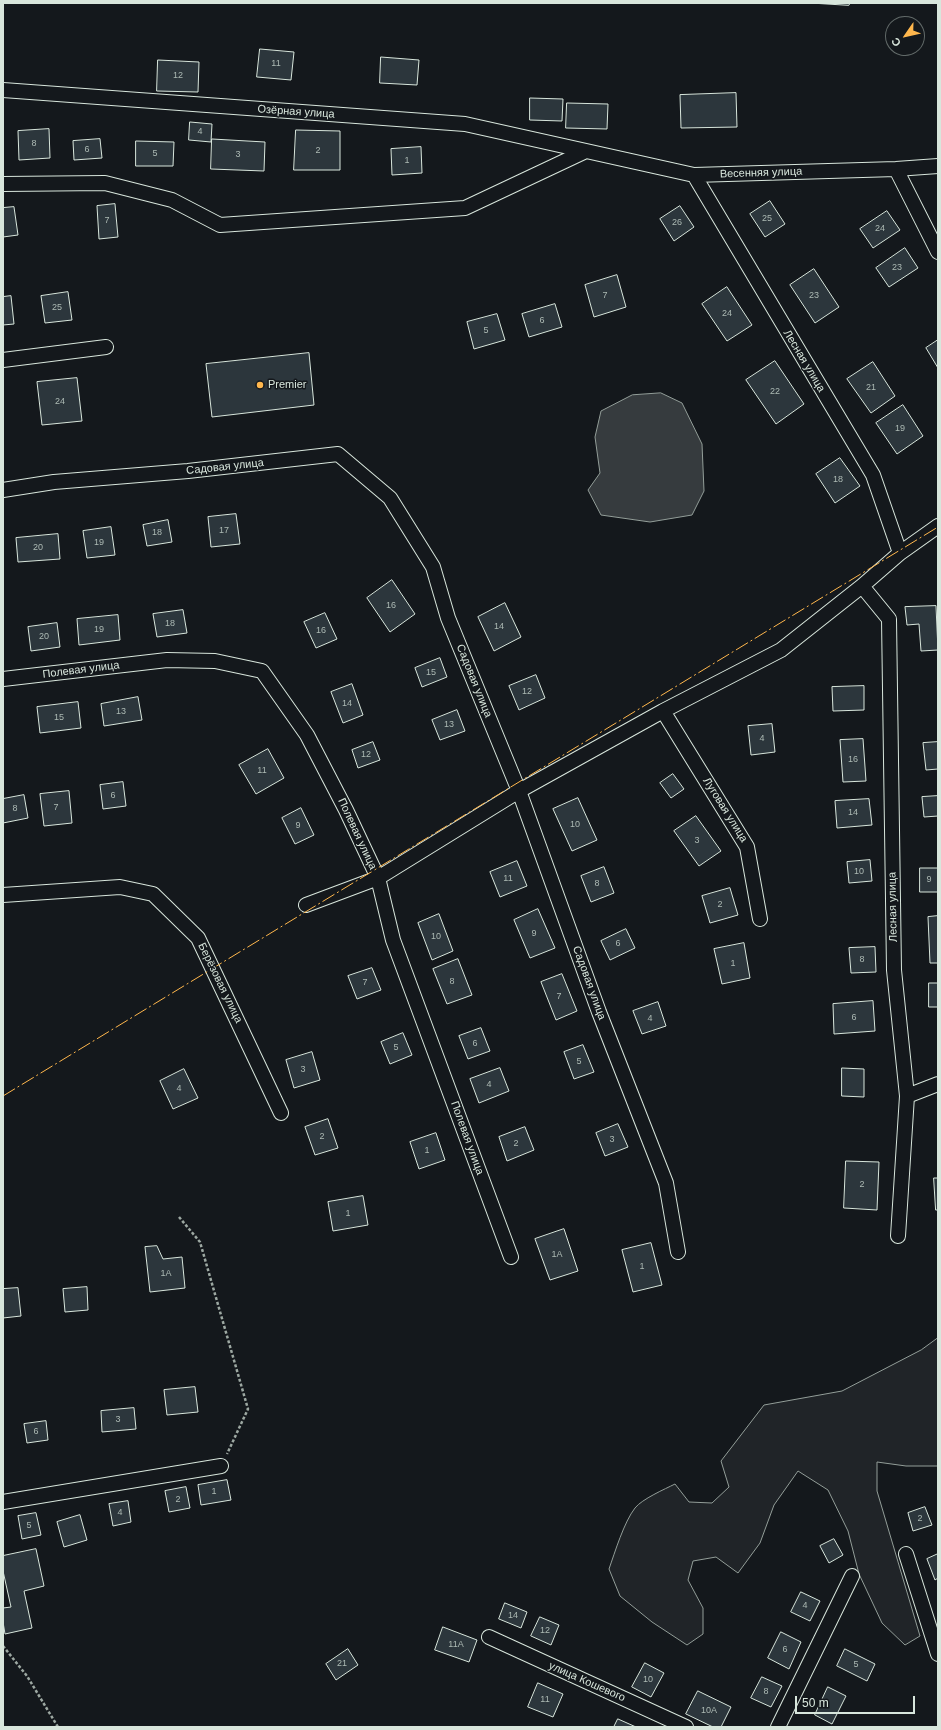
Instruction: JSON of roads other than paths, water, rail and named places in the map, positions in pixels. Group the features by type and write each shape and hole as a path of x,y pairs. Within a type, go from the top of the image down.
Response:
{"street":[{"name":"Озёрная улица","path":"3,90 465,124 586,151"},
{"name":"Весенняя улица","path":"586,151 694,175 896,170 938,166"},
{"path":"3,184 105,183 172,200 220,224 465,208 586,151"},
{"path":"896,170 938,252"},
{"name":"Лесная улица","path":"694,175 873,475 900,553"},
{"path":"3,360 106,346"},
{"name":"Садовая улица","path":"3,490 54,482 188,471 338,454 390,498 433,567 448,618 519,791 599,1012 666,1184 678,1252"},
{"path":"306,905 378,878 519,791 663,711 781,650 862,586 900,553 938,526"},
{"name":"Лесная улица","path":"862,586 889,619 894,970 907,1096 898,1236"},
{"name":"Полевая улица","path":"3,679 166,660 215,661 262,670 307,735 346,810 378,878 393,940 511,1257"},
{"name":"Луговая улица","path":"663,711 747,847 760,919"},
{"name":"Берёзовая улица","path":"3,895 120,887 153,894 198,938 281,1113"},
{"path":"907,1096 938,1084"},
{"path":"3,1502 221,1466"},
{"path":"906,1554 938,1654"},
{"path":"778,1727 852,1576"},
{"name":"улица Кошевого","path":"489,1637 686,1727"}],"place":[{"name":"Premier","path":"260,385"}]}
